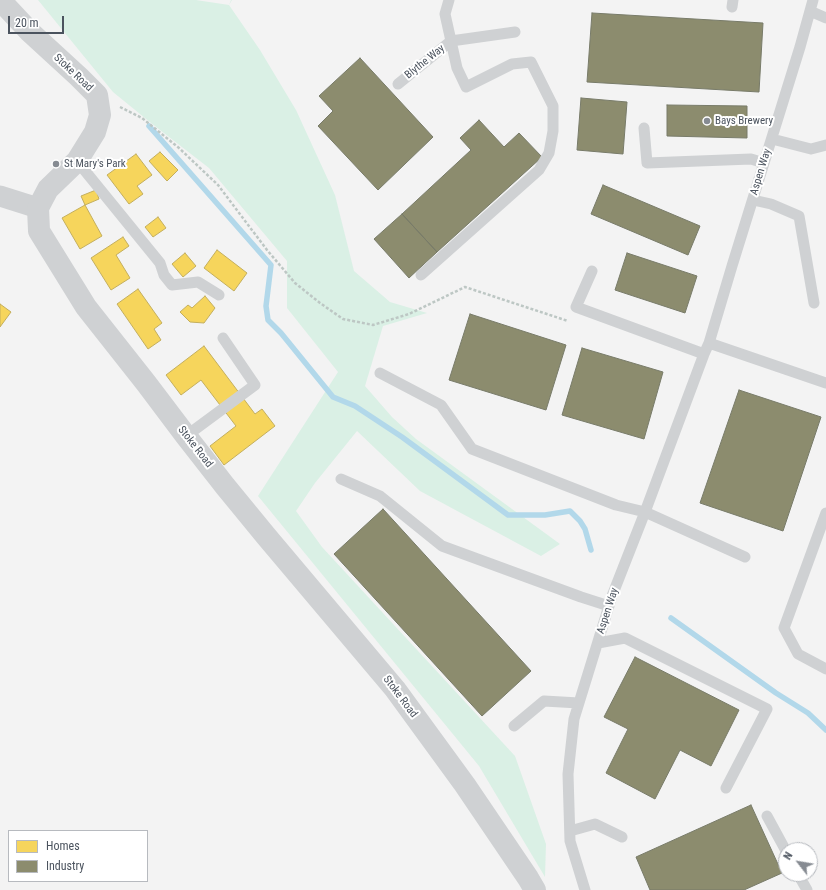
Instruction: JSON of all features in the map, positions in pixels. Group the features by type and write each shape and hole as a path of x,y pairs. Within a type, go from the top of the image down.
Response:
{"street":[{"name":"Stoke Road","path":"0,0 30,32 97,95 100,115 95,132 77,161 48,189 38,208 39,231 86,307 266,536 394,689 465,785 528,878 534,890"},
{"path":"0,196 38,208"}],"lane":[{"name":"Blythe Way","path":"449,0 445,14 451,41"},
{"name":"Aspen Way","path":"585,890 570,841 568,774 574,719 615,589 709,344 813,0"},
{"path":"810,11 826,18"},
{"name":"Blythe Way","path":"398,84 451,41 515,32"},
{"path":"421,275 539,170 549,152 553,131 553,106 531,62 512,64 466,87 457,68 451,41"},
{"path":"644,128 647,163 751,159 764,163"},
{"path":"772,139 811,148 826,145"},
{"path":"77,161 160,263 164,275 172,285 198,282 219,295"},
{"path":"753,200 771,204 799,216 814,303"},
{"path":"592,271 576,307 704,354"},
{"path":"186,436 255,384 223,338"},
{"path":"709,344 826,383"},
{"path":"380,374 441,405 472,449 616,505 645,512 745,557"},
{"path":"341,479 380,496 442,546 609,606"},
{"path":"826,513 784,628 798,654 826,669"},
{"path":"598,643 625,638 767,709 726,788"},
{"path":"514,726 544,701 579,703"},
{"path":"767,816 781,842"},
{"path":"570,831 595,824 622,837"}],"path":[{"path":"97,95 142,118 179,148 218,185 295,283 343,319 373,325 409,314 465,287 569,321"}],"green space":[{"path":"38,0 196,0 229,5 260,50 296,110 335,195 354,271 390,302 427,313 383,326 365,386 392,417 416,439 560,544 541,556 420,491 357,431 315,483 296,511 322,547 515,756 546,844 545,877 479,766 258,496 338,372 287,308 287,261 209,168 113,92"}],"building: Homes":[{"path":"160,152 178,170 167,181 149,161"},
{"path":"136,154 152,175 137,186 143,194 129,204 107,175"},
{"path":"96,190 99,199 85,205 81,196"},
{"path":"85,205 102,236 80,249 62,218"},
{"path":"158,217 166,228 153,237 145,227"},
{"path":"123,237 129,246 116,255 130,278 111,290 91,258"},
{"path":"217,250 247,273 234,291 204,268"},
{"path":"185,253 196,266 183,277 172,264"},
{"path":"138,289 162,323 154,329 161,340 148,349 117,304"},
{"path":"205,296 215,308 204,323 190,322 180,312 188,305 192,308"},
{"path":"0,304 11,312 0,327"},
{"path":"204,346 255,414 262,409 275,426 224,465 210,446 236,426 201,380 181,395 166,375"}],"building: Industry":[{"path":"592,13 763,23 759,92 587,82"},
{"path":"360,58 433,137 378,190 318,126 333,111 319,96"},
{"path":"581,98 627,102 623,154 577,150"},
{"name":"Bays Brewery","path":"667,105 747,106 747,138 667,136"},
{"path":"479,120 504,147 519,133 542,157 437,252 402,214 471,150 460,138"},
{"path":"603,185 700,226 688,255 591,214"},
{"path":"402,214 437,252 409,278 374,239"},
{"path":"627,253 697,276 685,313 615,290"},
{"path":"470,314 566,345 546,410 449,380"},
{"path":"582,348 663,372 644,439 562,415"},
{"path":"739,390 821,417 783,531 700,503"},
{"path":"383,509 531,671 482,716 334,554"},
{"path":"635,657 739,710 711,766 680,750 655,799 606,773 628,729 604,717"},
{"path":"751,805 778,864 778,875 744,890 650,890 636,857"}],"waterway":[{"path":"149,126 271,265 266,306 268,320 281,333 333,397 355,406 402,437 508,515 545,515 570,511 580,521 585,529 591,550"},
{"path":"671,618 776,693 808,713 826,730"}],"place":[{"name":"Bays Brewery","path":"707,121"},
{"name":"St Mary's Park","path":"56,164"}]}
